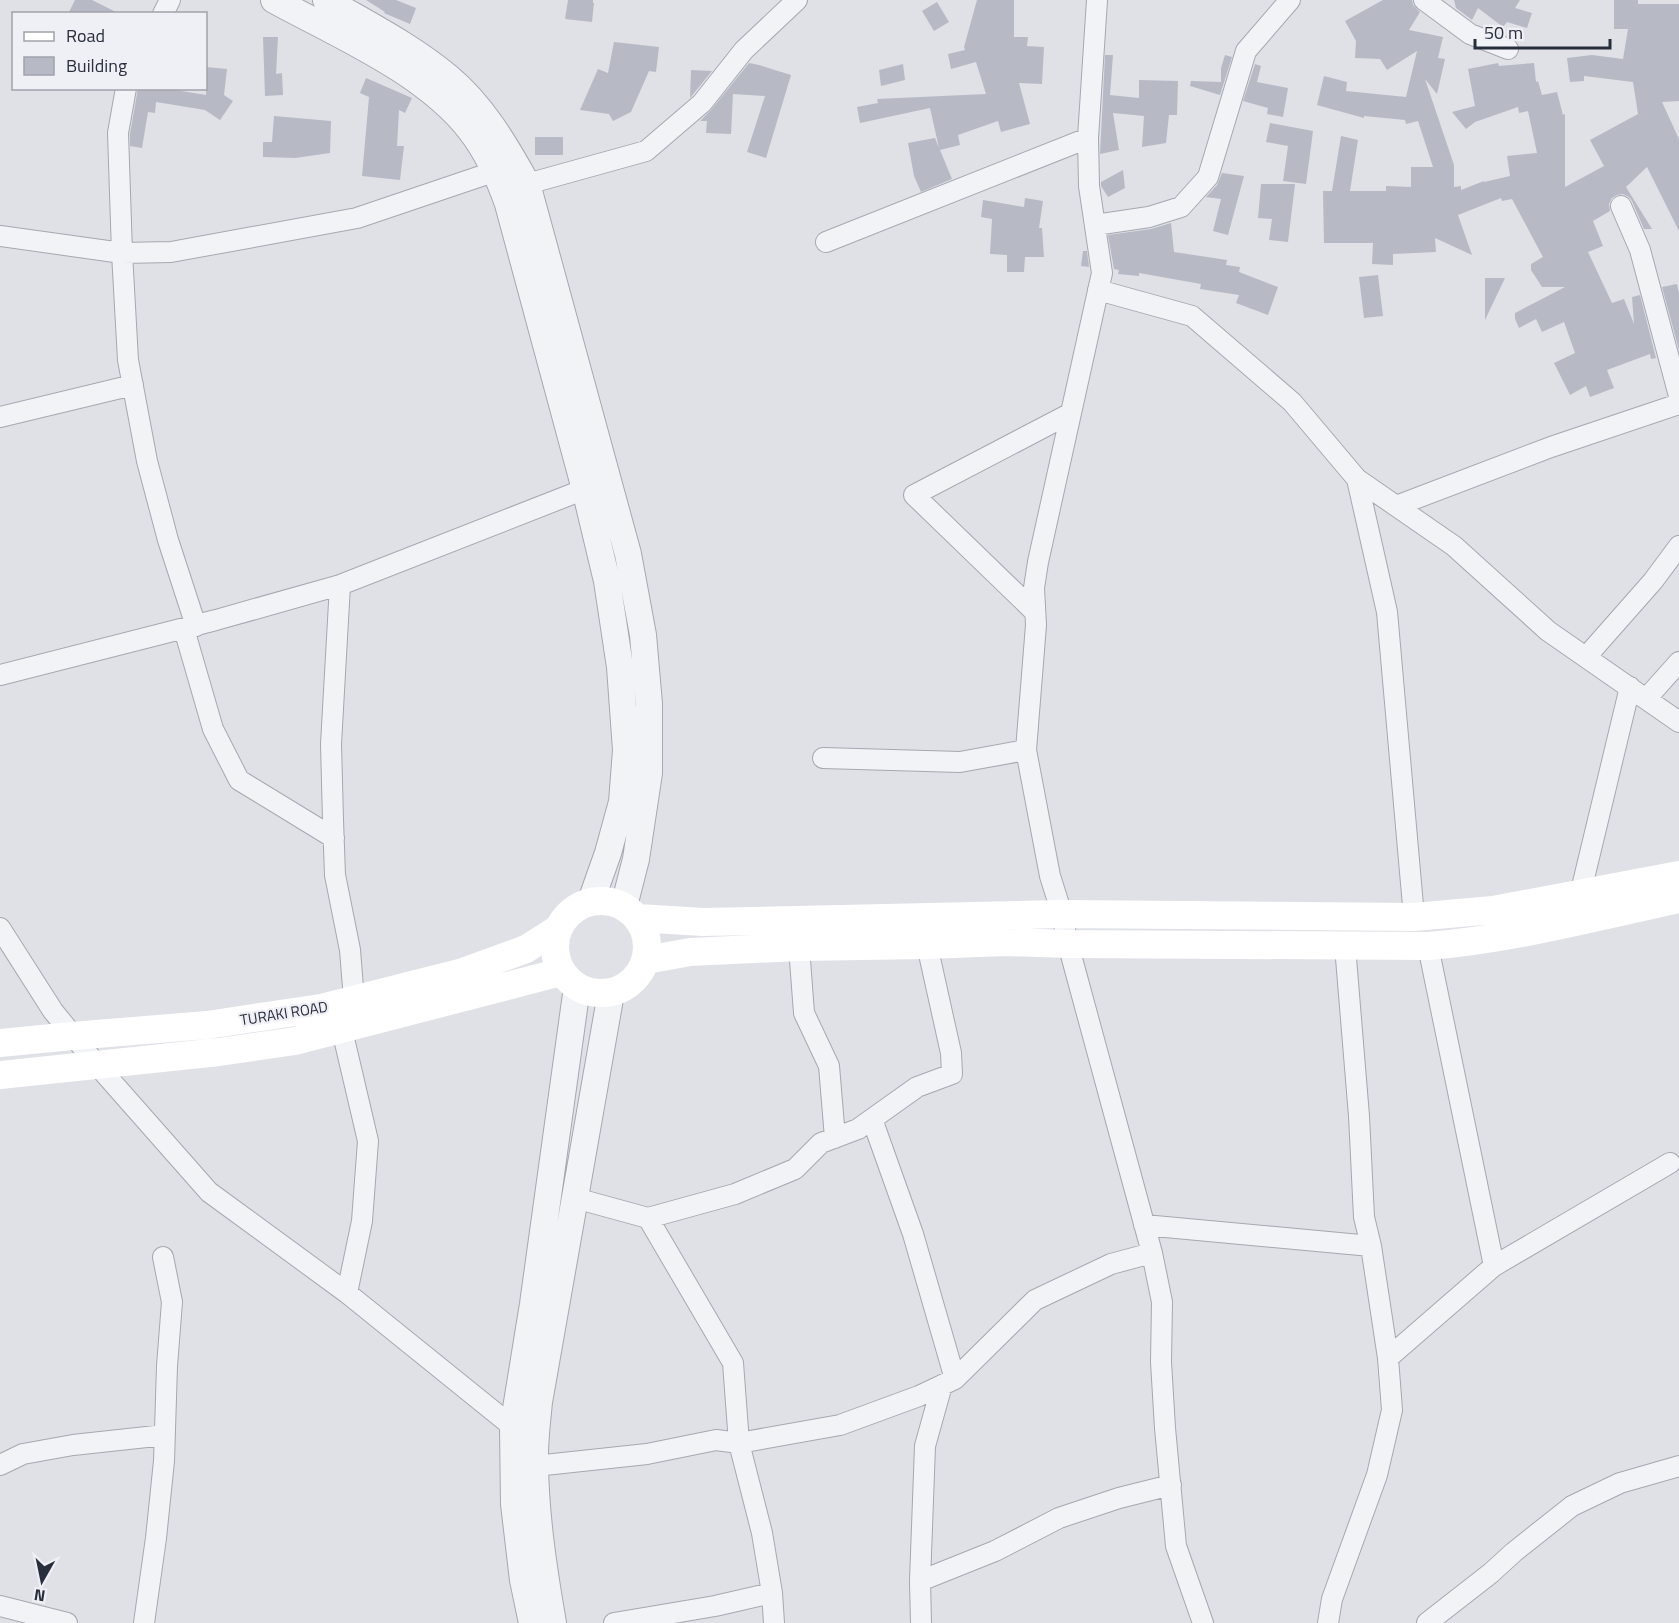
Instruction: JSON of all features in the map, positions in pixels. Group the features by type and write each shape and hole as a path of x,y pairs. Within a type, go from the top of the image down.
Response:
{"main road":[{"path":"631,912 647,938 646,960 633,981 611,993 593,993 569,980 553,952 556,930 569,911 591,901 631,912 703,922 1062,914 1414,917 1492,910 1679,875"},
{"path":"646,960 690,952 1005,942 1428,946 1512,935 1679,900"},
{"name":"TURAKI ROAD","path":"0,1043 207,1025 321,1008 463,972 526,949 556,930"},
{"path":"0,1076 219,1052 295,1041 569,980"}],"street":[{"path":"274,0 384,59 421,84 470,130 496,171 511,215 585,489 607,581 620,667 626,750 622,802 608,853 591,901"},
{"path":"326,0 407,48 448,77 480,109 510,152 527,184 625,543 643,635 649,704 649,773 636,859 631,912"},
{"path":"527,184 646,150 702,103 744,50 797,0"},
{"path":"1097,0 1088,138 1089,186 1102,273 1038,562 1034,588 1035,612 1026,750 1050,876 1152,1253 1162,1302 1165,1428 1176,1546 1203,1623"},
{"path":"1095,225 1149,218 1181,207 1208,177 1246,51 1290,0"},
{"path":"1424,0 1470,34 1508,49"},
{"path":"126,90 118,133 128,360 150,473 190,627 213,729 239,780 333,838"},
{"path":"826,242 1088,138"},
{"path":"0,236 122,253 171,252 357,218 496,171"},
{"path":"1622,206 1640,250 1679,396"},
{"path":"1098,290 1192,316 1292,402 1357,479 1454,546 1548,631 1679,722"},
{"path":"0,417 133,385"},
{"path":"1396,506 1551,447 1679,404"},
{"path":"1035,612 914,495 1071,413"},
{"path":"1357,479 1387,612 1414,917"},
{"path":"0,675 190,627 340,585 585,489"},
{"path":"1586,657 1653,581 1679,546"},
{"path":"340,585 331,744 333,838 335,875 350,950 354,1000"},
{"path":"1646,699 1679,662"},
{"path":"1580,895 1630,687"},
{"path":"823,758 960,762 1026,750"},
{"path":"0,928 53,1011 72,1036 209,1192 347,1293 513,1427"},
{"path":"575,1198 648,1218 735,1194 795,1169 821,1143 858,1129 916,1088 952,1074 951,1053 927,945"},
{"path":"1328,1623 1332,1599 1377,1475 1392,1410 1388,1358 1371,1246 1364,1217 1359,1116 1345,946"},
{"path":"1428,946 1494,1266"},
{"path":"799,947 804,1013 830,1066 835,1138"},
{"path":"532,1623 523,1580 514,1504 513,1427 533,1304 569,980"},
{"path":"553,1623 543,1563 535,1466 539,1401 611,993"},
{"path":"342,1030 369,1141 362,1221 347,1293"},
{"path":"872,1119 914,1234 949,1382 925,1446 920,1581 921,1623"},
{"path":"1388,1358 1494,1266 1670,1163"},
{"path":"648,1218 733,1363 739,1443 762,1533 772,1593 774,1623"},
{"path":"1144,1225 1371,1246"},
{"path":"535,1466 647,1454 716,1440 739,1443 840,1425 920,1396 949,1382 1035,1300 1111,1264 1152,1253"},
{"path":"144,1623 164,1461 172,1302 164,1257"},
{"path":"0,1465 23,1454 73,1445 165,1435"},
{"path":"1427,1623 1572,1506 1620,1483 1679,1466"},
{"path":"920,1581 995,1551 1059,1518 1119,1498 1171,1485"},
{"path":"614,1623 716,1606 772,1593"},
{"path":"0,1606 67,1623"}],"building":[{"path":"75,0 92,0 116,12 69,12"},
{"path":"366,0 396,0 416,8 410,24 384,13"},
{"path":"568,0 593,0 592,22 565,19"},
{"path":"977,0 1014,0 1014,37 1028,37 1027,46 1044,47 1042,84 1019,83 1030,124 1001,132 998,121 958,135 960,145 940,150 952,179 921,192 914,176 908,143 935,138 939,148 930,108 860,123 857,107 878,103 877,99 986,94 976,62 951,69 948,54 965,50"},
{"path":"1383,0 1412,0 1413,5 1420,12 1409,30 1443,37 1438,58 1445,59 1437,94 1425,79 1454,165 1454,187 1461,186 1461,190 1484,181 1510,176 1507,156 1537,153 1528,111 1519,113 1518,107 1475,122 1466,129 1452,112 1475,106 1468,69 1498,63 1499,66 1534,63 1536,82 1538,81 1542,95 1557,92 1563,115 1565,114 1565,187 1604,166 1590,140 1638,114 1633,82 1584,76 1584,81 1570,82 1567,58 1592,55 1623,59 1628,29 1614,29 1614,0 1638,0 1638,4 1679,4 1679,101 1662,102 1679,139 1679,231 1647,167 1626,187 1652,229 1644,229 1632,201 1623,194 1612,198 1609,204 1610,211 1593,221 1603,246 1588,252 1612,303 1624,299 1634,324 1632,297 1640,295 1656,358 1651,359 1650,354 1607,370 1614,388 1590,397 1586,386 1570,395 1554,363 1575,353 1564,322 1542,332 1536,319 1519,328 1515,313 1565,287 1542,287 1531,270 1531,264 1543,257 1512,199 1502,201 1501,198 1458,215 1472,255 1435,238 1436,252 1393,254 1393,265 1372,264 1373,243 1324,243 1323,191 1332,191 1341,136 1358,140 1350,191 1386,191 1386,186 1411,187 1411,167 1433,167 1418,121 1406,124 1405,120 1364,116 1364,118 1317,105 1324,76 1347,82 1346,91 1406,97 1417,51 1387,70 1380,59 1355,58 1356,41 1345,21"},
{"path":"1454,0 1520,0 1515,8 1532,13 1527,28 1507,22 1503,27 1478,8 1472,20 1456,8"},
{"path":"937,2 949,22 934,31 922,11"},
{"path":"263,37 278,37 276,74 282,73 283,95 265,96"},
{"path":"614,42 659,47 656,72 649,71 631,112 613,121 609,114 580,110 598,69 608,73"},
{"path":"1105,55 1113,55 1110,95 1139,98 1139,80 1178,81 1177,115 1169,115 1166,143 1142,147 1144,116 1113,113 1119,150 1100,154"},
{"path":"1225,55 1232,57 1220,95 1190,86 1191,81 1221,82 1221,68"},
{"path":"749,63 791,75 766,158 747,152 765,96 733,94 731,134 706,133 707,121 700,121"},
{"path":"903,64 905,80 881,86 879,70"},
{"path":"1255,64 1261,66 1257,82 1288,88 1283,117 1267,114 1268,108 1243,101"},
{"path":"207,67 227,69 224,95 233,101 220,120 205,110 156,102 155,113 148,112 142,148 130,146 138,90 175,90 206,95"},
{"path":"691,70 712,71 690,98"},
{"path":"366,78 412,98 405,113 399,110 397,146 404,146 400,180 362,176 369,97 360,93"},
{"path":"274,116 331,121 330,153 295,158 263,157 263,142 272,142"},
{"path":"1270,123 1313,131 1306,184 1283,181 1288,146 1266,142"},
{"path":"535,137 563,137 563,155 535,155"},
{"path":"1123,170 1125,188 1108,197 1101,182"},
{"path":"1222,173 1244,176 1228,235 1213,231 1221,199 1206,197 1217,185"},
{"path":"1261,184 1295,184 1288,242 1269,240 1272,219 1258,218"},
{"path":"1025,198 1043,201 1039,228 1042,228 1044,257 1025,257 1024,272 1007,272 1007,255 990,254 992,219 981,217 983,200 1024,207"},
{"path":"1171,223 1174,252 1227,260 1226,265 1240,267 1239,272 1278,287 1268,315 1236,303 1239,295 1200,289 1201,284 1139,273 1139,276 1118,274 1119,270 1114,269 1108,235 1151,229"},
{"path":"1083,251 1087,251 1089,267 1081,266"},
{"path":"1378,275 1383,316 1364,318 1359,277"},
{"path":"1485,278 1505,278 1485,320"},
{"path":"1677,284 1679,293 1679,350 1662,287"}]}
